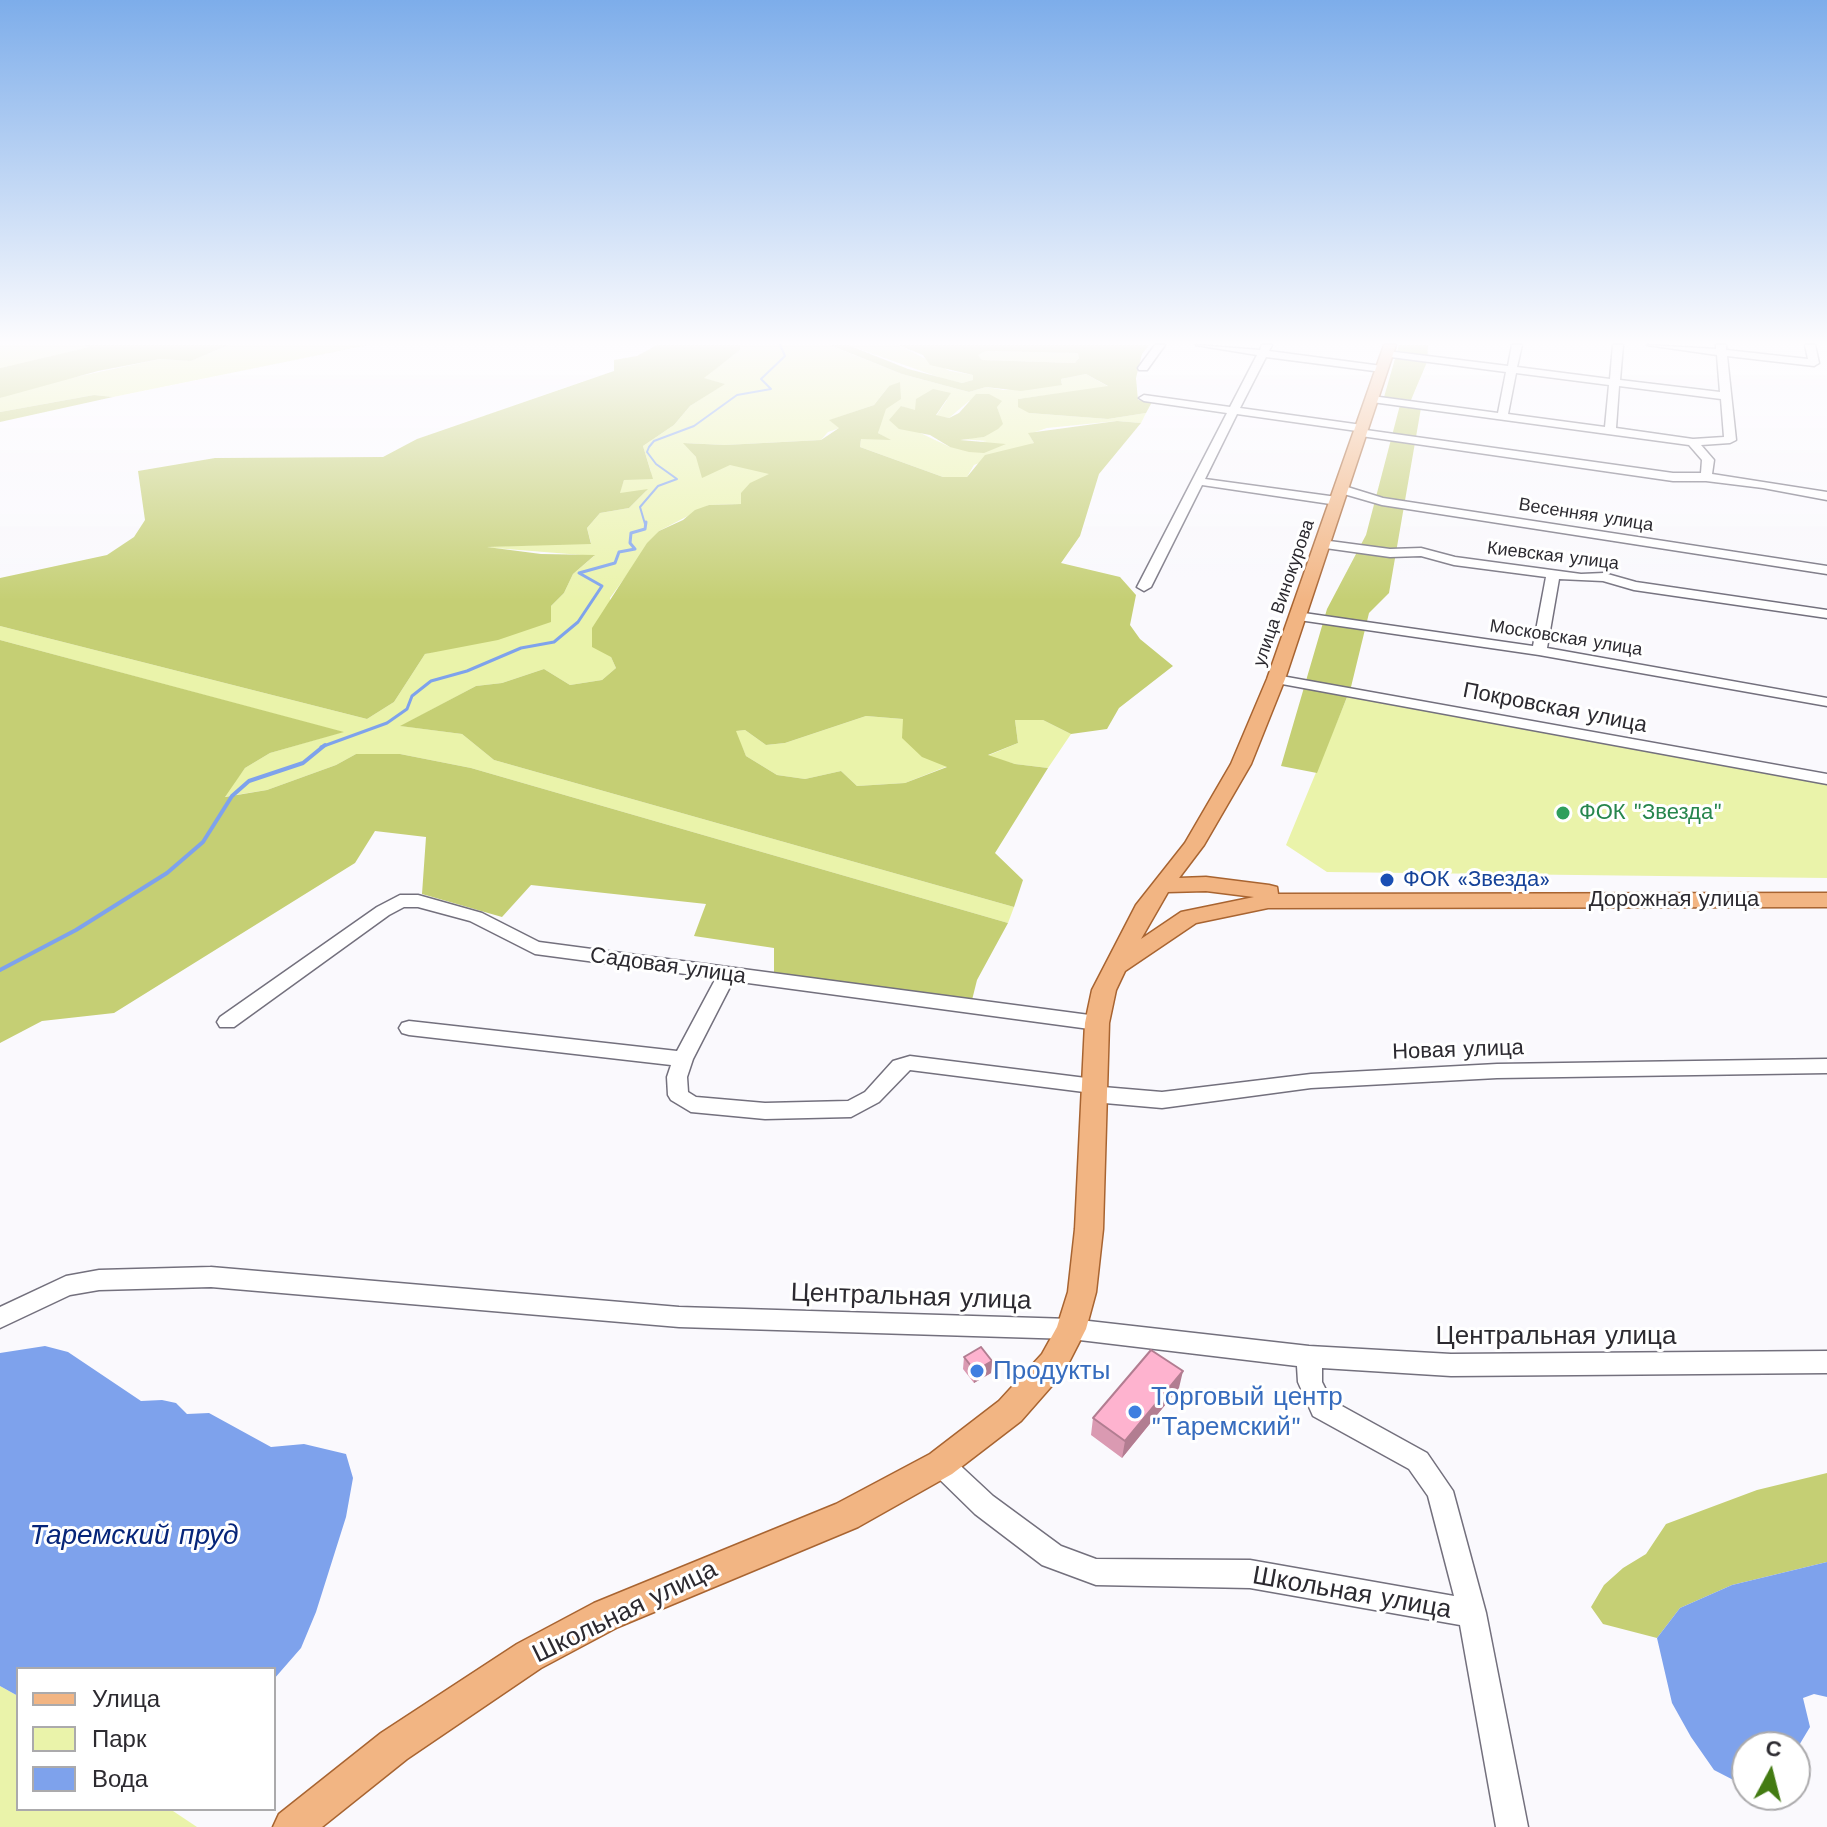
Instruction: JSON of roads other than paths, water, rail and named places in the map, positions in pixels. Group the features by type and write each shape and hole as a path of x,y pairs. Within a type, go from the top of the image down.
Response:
{"main road":[{"name":"улица Винокурова","path":"1194,845 1241,764 1276,679 1361,430"},
{"path":"1157,893 1157,910 1167,915 1200,914 1213,901 1216,885 1200,863 1194,845"},
{"path":"1097,1023 1104,990 1115,968 1157,893 1194,845"},
{"path":"1157,893 1181,883 1329,899"},
{"path":"1115,968 1168,929 1200,914 1241,904 1329,899"},
{"name":"Дорожная улица","path":"1329,899 1827,900"},
{"name":"Школьная улица","path":"292,1827 394,1746 529,1656 620,1609 774,1543 846,1516 941,1464 1010,1411 1053,1363 1071,1329 1082,1292 1089,1229 1097,1023"}],"street":[{"path":"1144,587 1224,430"},
{"path":"1363,430 1673,477 1706,477 1827,496"},
{"path":"1604,430 1693,442 1730,440 1729,430"},
{"path":"1693,442 1708,460 1706,477"},
{"name":"Весенняя улица","path":"1197,481 1382,501 1827,570"},
{"name":"Киевская улица","path":"1322,544 1390,553 1421,552 1454,561 1553,575 1604,577 1634,586 1827,614"},
{"path":"1539,651 1553,575"},
{"name":"Московская улица","path":"1297,616 1539,651 1827,702"},
{"name":"Покровская улица","path":"1276,679 1827,779"},
{"name":"Садовая улица","path":"227,1022 400,901 418,901 476,917 535,948 1097,1023"},
{"path":"727,975 683,1059 677,1077 678,1095 691,1104 765,1111 851,1109 872,1097 900,1066 910,1063 1093,1090"},
{"path":"409,1028 683,1059"},
{"name":"Новая улица","path":"1093,1090 1162,1100 1295,1082 1481,1072 1827,1066"},
{"name":"Центральная улица","path":"0,1318 66,1286 99,1280 211,1277 679,1317 1071,1329 1309,1357 1554,1366 1827,1362"},
{"name":"Школьная улица","path":"941,1464 984,1505 1052,1556 1096,1572 1250,1574 1472,1613 1440,1491 1418,1461 1322,1408 1310,1382 1309,1357"},
{"path":"1472,1613 1512,1827"}],"water":[{"name":"Таремский пруд","path":"45,1346 68,1352 141,1401 176,1403 187,1414 209,1413 271,1447 304,1444 346,1454 353,1478 346,1517 316,1612 301,1648 276,1677 276,1667 16,1667 16,1695 0,1686 0,1353"},
{"path":"1827,1562 1827,1697 1814,1694 1803,1698 1810,1727 1808,1731 1731,1731 1731,1779 1714,1770 1672,1703 1657,1638 1680,1608 1732,1585"}],"waterway":[{"path":"645,524 640,507 658,486 677,479 656,464 647,452 649,447 654,441 683,430"},
{"path":"324,746 387,723 407,709 412,696 431,681 467,671 521,648 554,642 578,622 602,586 579,573 615,563 619,552 635,549 630,543 631,533 645,529 646,522"},
{"path":"0,970 76,930 167,873 203,842 232,796 249,781 303,763 324,746"}],"place":[{"name":"ФОК \"Звезда\"","path":"1563,813"},
{"name":"ФОК «Звезда»","path":"1387,880"},
{"name":"Продукты","path":"977,1371"},
{"name":"Торговый центр \"Таремский\"","path":"1135,1412"}]}
